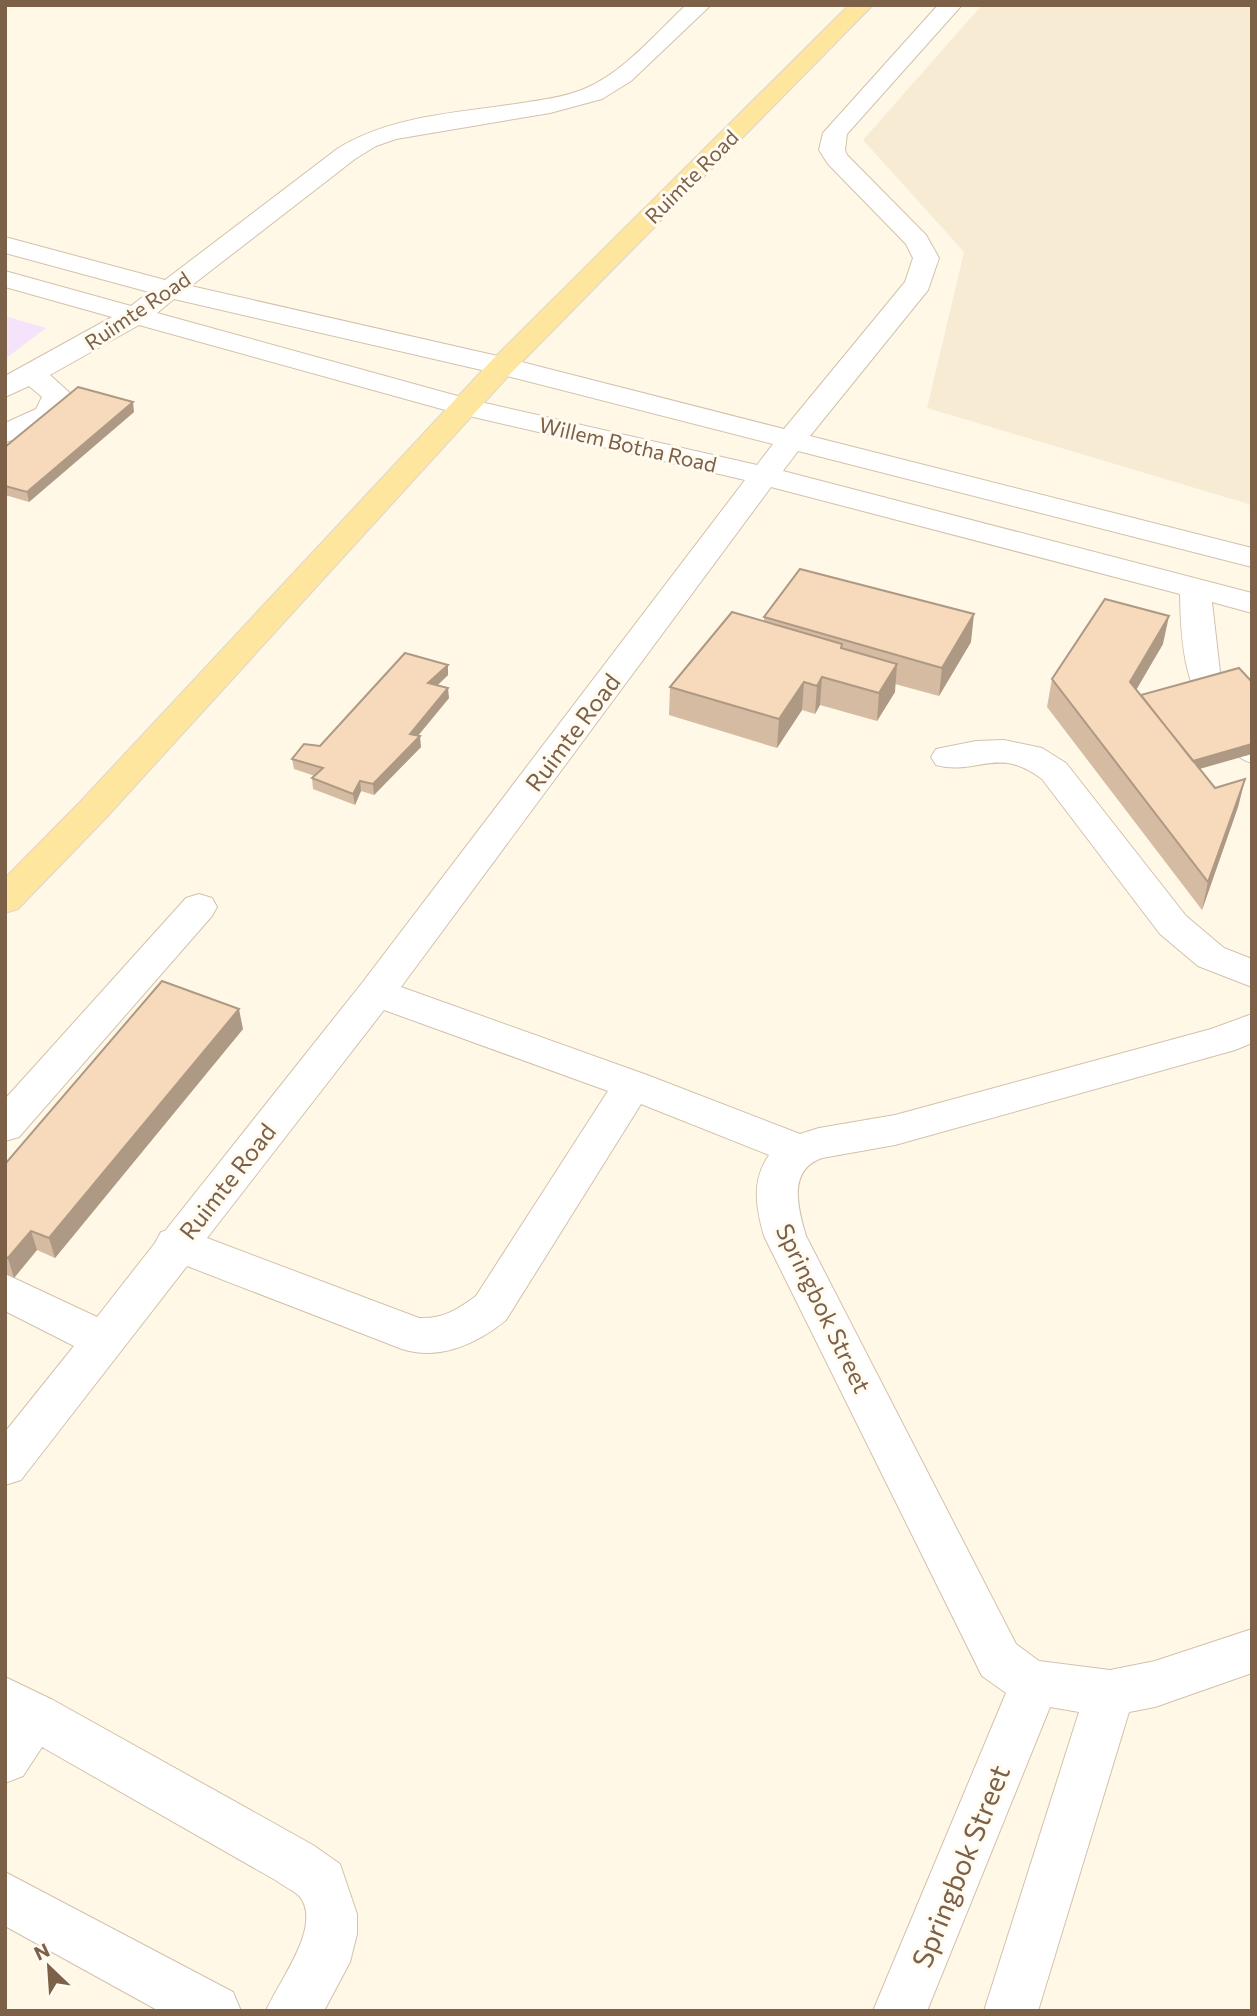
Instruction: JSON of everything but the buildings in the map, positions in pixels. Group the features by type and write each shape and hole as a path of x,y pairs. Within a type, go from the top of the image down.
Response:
{"main road":[{"name":"Ruimte Road","path":"5,900 92,811 502,366 862,5"}],"street":[{"name":"Ruimte Road","path":"5,388 135,316 346,154 367,141 391,132 550,106 593,94 623,76 699,5"},
{"name":"Ruimte Road","path":"5,1466 176,1244 376,993 791,440 922,276 926,258 918,241 836,159 832,145 835,133 951,5"},
{"name":"Willem Botha Road","path":"5,245 171,290 502,366 1252,558"},
{"name":"Willem Botha Road","path":"5,279 466,407 765,476 1252,603"},
{"path":"5,433 47,414 55,406 57,394 32,375"},
{"path":"1196,588 1197,626 1204,675 1213,699 1252,752"},
{"path":"948,757 987,750 1022,752 1042,760 1054,771 1173,925 1211,957 1252,974"},
{"path":"5,1126 199,908"},
{"path":"376,993 633,1085 799,1150 819,1143 895,1130 1221,1040 1252,1028"},
{"path":"176,1244 417,1336 452,1334 470,1326 491,1308 633,1085"},
{"name":"Springbok Street","path":"799,1150 782,1168 775,1200 785,1236 999,1660 1017,1675 1035,1683 1110,1693 1155,1684 1252,1651"},
{"path":"5,1291 103,1340"},
{"name":"Springbok Street","path":"900,2011 1035,1683"},
{"path":"1011,2011 1110,1693"},
{"path":"5,1759 20,1708 295,1863 322,1882 331,1914 330,1934 323,1962 293,2011"},
{"path":"5,1898 214,2011"}],"shaded area":[{"path":"982,5 1252,5 1252,505 927,408 964,252 863,140"},
{"path":"5,316 46,328 5,359"}]}
